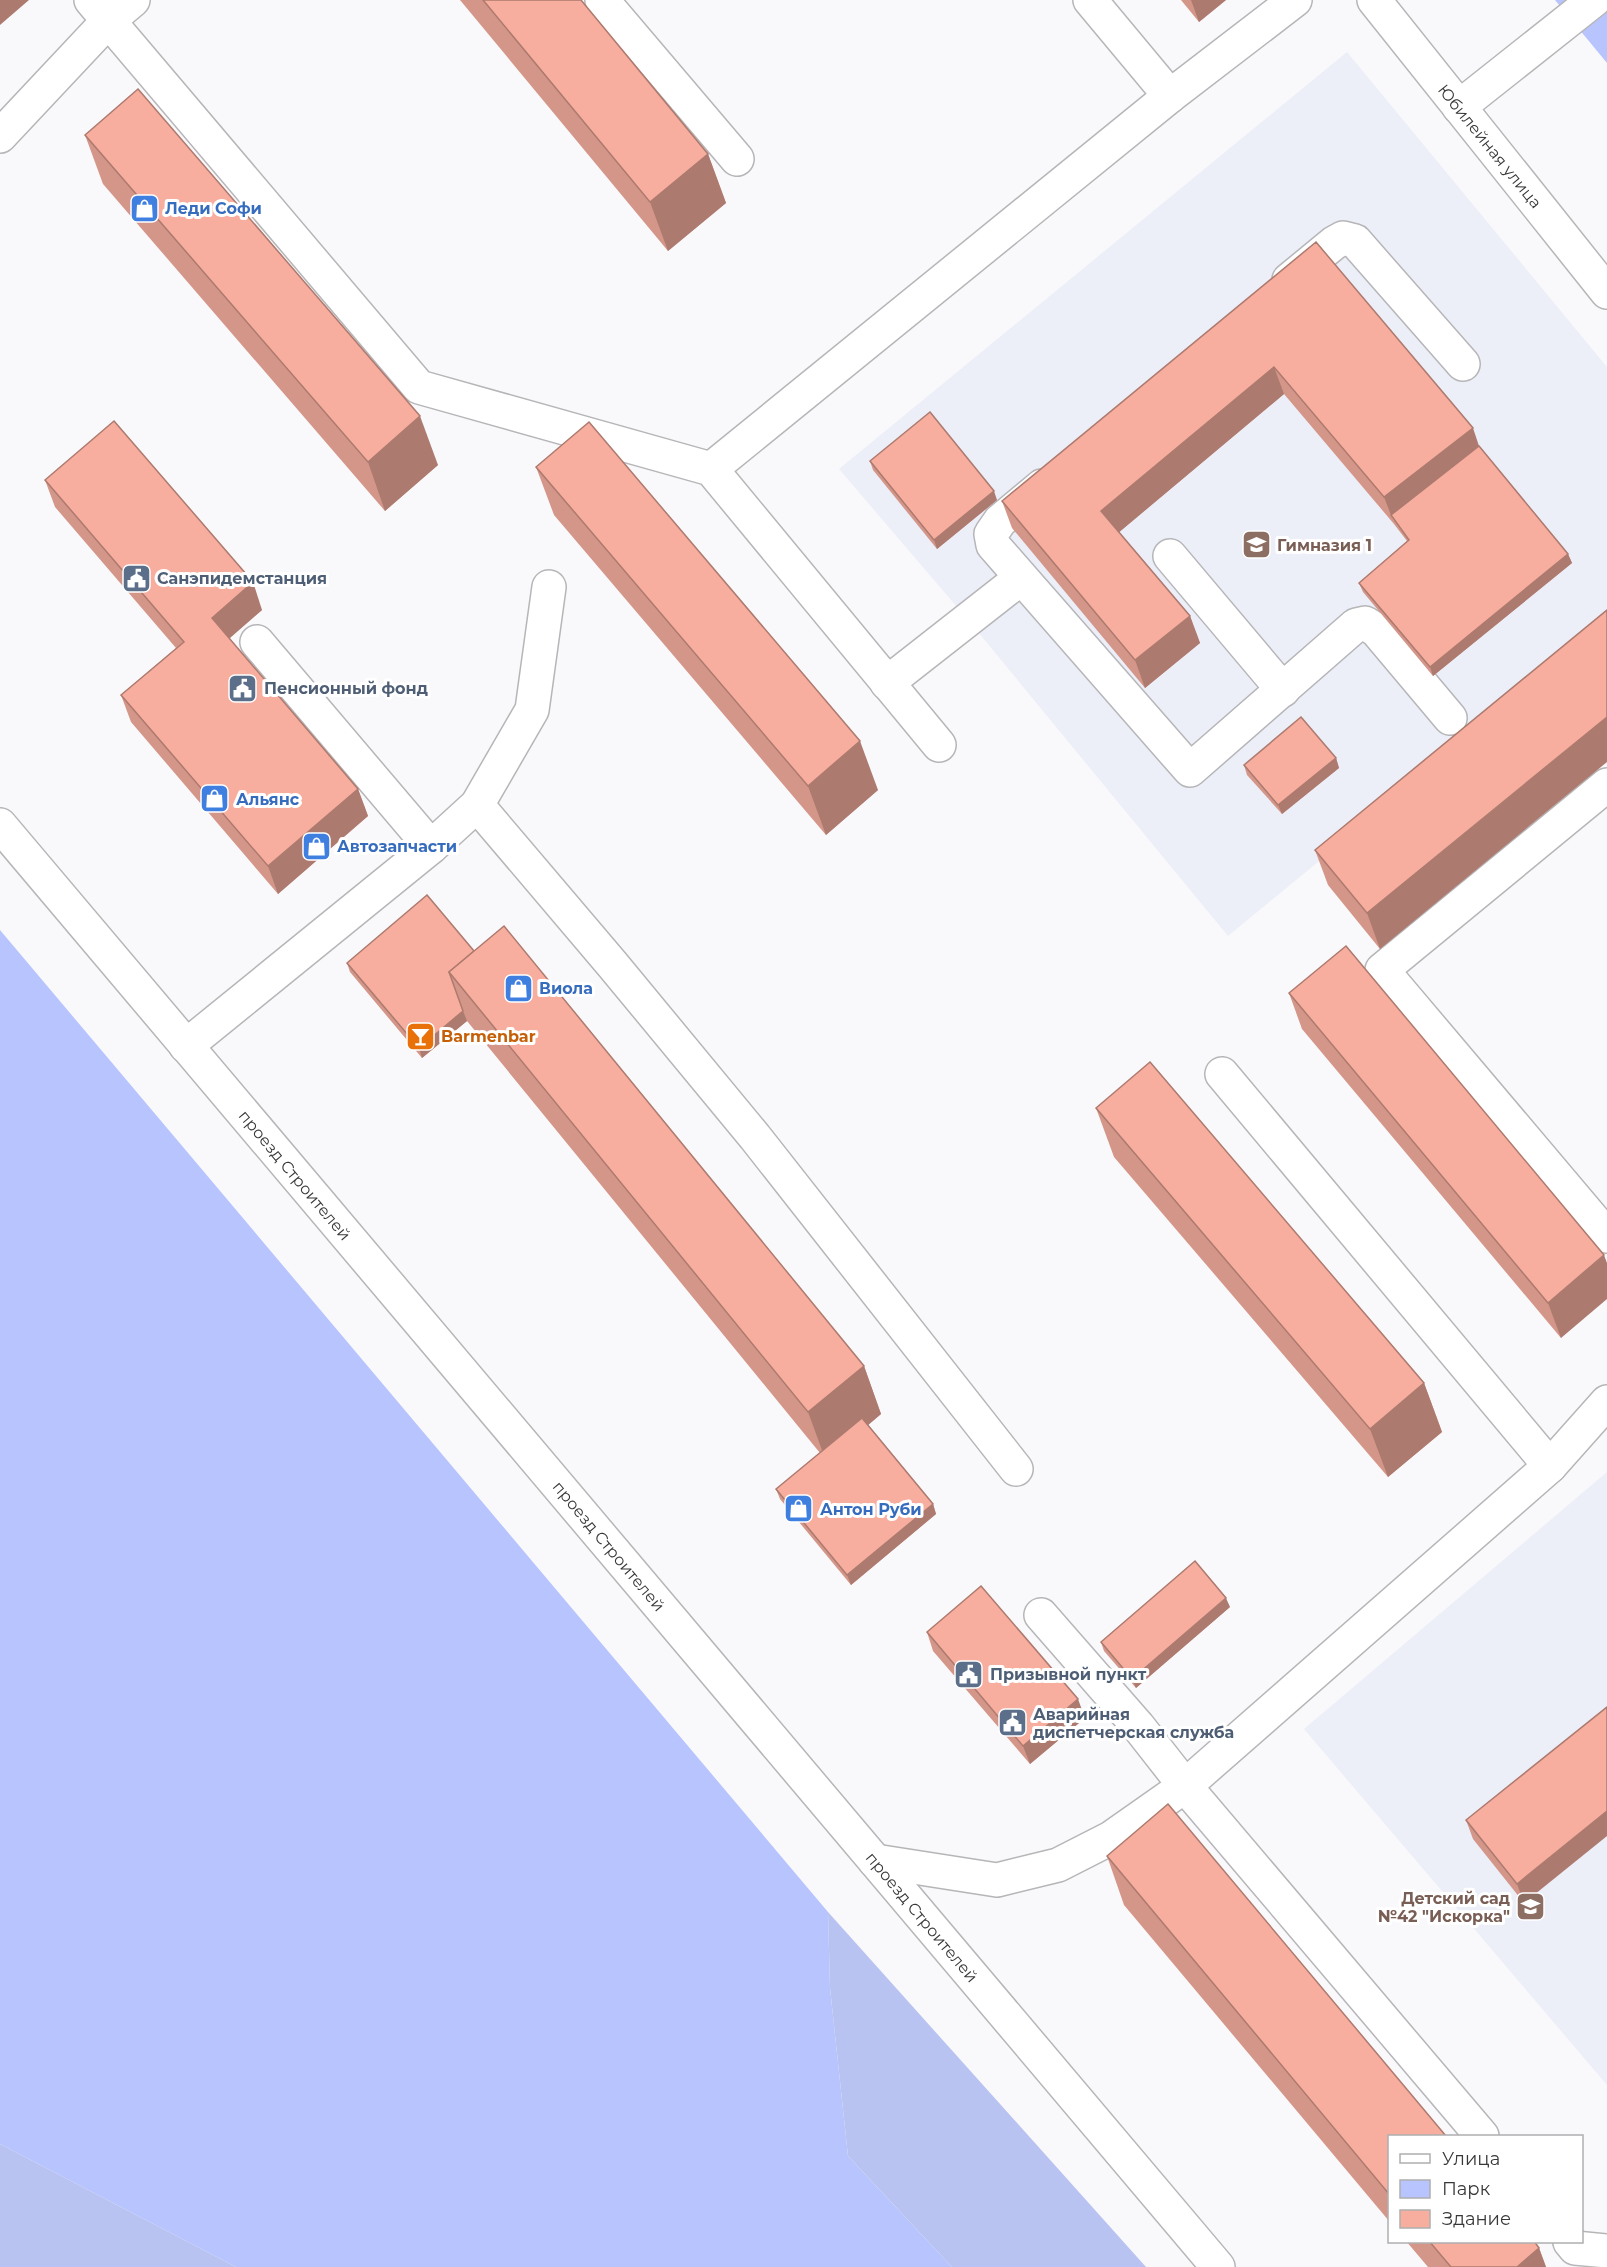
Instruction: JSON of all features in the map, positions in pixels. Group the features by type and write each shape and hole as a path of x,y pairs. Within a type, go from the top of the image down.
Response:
{"street":[{"path":"0,136 99,10 133,0"},
{"path":"602,0 737,159"},
{"path":"1090,0 1170,96"},
{"path":"711,469 1170,96 1295,0"},
{"name":"Юбилейная улица","path":"1374,0 1607,292"},
{"path":"1459,107 1594,0"},
{"path":"99,10 419,387 711,469 939,746"},
{"path":"1270,296 1334,243 1343,238 1355,241 1463,364"},
{"path":"1063,468 1000,521 991,534 993,545 1190,770 1356,625 1365,623 1376,630 1450,718"},
{"path":"1170,556 1283,690"},
{"path":"887,683 1021,578"},
{"path":"186,1046 431,847 477,805 532,710 549,587"},
{"path":"257,642 431,847"},
{"path":"1607,785 1383,970 1607,1236"},
{"path":"477,805 755,1137 1016,1469"},
{"name":"проезд Строителей","path":"0,825 1218,2267"},
{"path":"1222,1074 1550,1466"},
{"path":"874,1861 997,1880 1058,1865 1111,1838 1185,1786 1550,1466 1607,1402"},
{"path":"1041,1615 1481,2135"},
{"path":"1571,2243 1575,2248 1607,2251"}],"shaded area":[{"name":"Гимназия 1","path":"1347,52 1607,367 1607,624 1228,936 969,621 839,469"},
{"name":"Детский сад №42 \"Искорка\"","path":"1607,1472 1607,2085 1304,1729"},
{"path":"828,1912 1146,2267 952,2267 848,2156 830,1988"},
{"path":"0,2144 236,2267 0,2267"}],"green space":[{"path":"1555,0 1607,0 1607,63"},
{"path":"0,930 828,1912 830,1988 848,2156 952,2267 236,2267 0,2144"}],"building":[{"path":"483,0 581,0 708,154 650,202"},
{"path":"138,89 420,416 368,462 85,135"},
{"path":"1316,242 1473,428 1384,497 1274,367 1101,511 1190,616 1135,660 1002,501"},
{"path":"930,412 994,491 934,540 870,461"},
{"path":"114,421 253,582 212,618 358,789 268,866 121,695 184,642 45,480"},
{"path":"589,422 860,741 808,786 536,467"},
{"path":"1479,446 1568,554 1430,667 1359,583 1409,540 1391,515"},
{"path":"1607,610 1607,717 1367,913 1315,850"},
{"path":"1301,717 1336,758 1278,805 1244,765"},
{"path":"427,895 474,951 449,972 463,1011 419,1048 347,963"},
{"path":"504,926 864,1366 808,1412 449,972"},
{"path":"1346,946 1604,1255 1548,1303 1289,993"},
{"path":"1150,1062 1424,1383 1370,1429 1096,1108"},
{"path":"862,1418 933,1504 847,1575 776,1489"},
{"path":"1195,1561 1226,1598 1132,1679 1101,1642"},
{"path":"981,1586 1078,1699 1023,1746 927,1632"},
{"path":"1607,1707 1607,1811 1517,1884 1466,1820"},
{"path":"1168,1804 1445,2135 1388,2135 1388,2193 1107,1856"},
{"path":"1431,2243 1535,2243 1539,2248 1517,2267 1451,2267"}],"place":[{"name":"Леди Софи","path":"144,208"},
{"name":"Гимназия 1","path":"1256,545"},
{"name":"Санэпидемстанция","path":"136,578"},
{"name":"Пенсионный фонд","path":"243,688"},
{"name":"Альянс","path":"215,799"},
{"name":"Автозапчасти","path":"316,846"},
{"name":"Виола","path":"518,988"},
{"name":"Barmenbar","path":"420,1036"},
{"name":"Антон Руби","path":"799,1509"},
{"name":"Призывной пункт","path":"969,1674"},
{"name":"Аварийная диспетчерская служба","path":"1012,1723"},
{"name":"Детский сад №42 \"Искорка\"","path":"1531,1907"}]}
